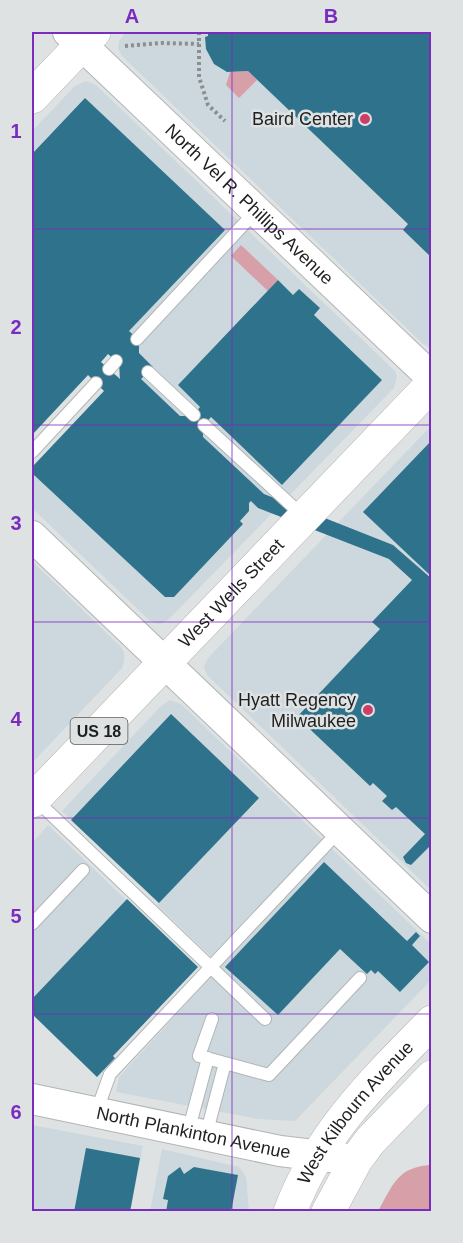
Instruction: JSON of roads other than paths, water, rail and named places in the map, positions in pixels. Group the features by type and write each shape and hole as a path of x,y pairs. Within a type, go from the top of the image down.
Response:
{"main road":[{"path":"32,97 81,36"},
{"name":"West Wells Street","path":"32,799 432,384"},
{"name":"West Kilbourn Avenue","path":"290,1212 318,1155 349,1110 432,1022"},
{"name":"West Kilbourn Avenue","path":"328,1212 356,1160 370,1141 432,1077"}],"street":[{"name":"North Vel R. Phillips Avenue","path":"81,36 256,211 432,378"},
{"path":"32,536 432,918"},
{"path":"32,1076 61,1104"},
{"name":"North Plankinton Avenue","path":"32,1099 279,1151 356,1160"}],"lane":[{"path":"137,339 256,211"},
{"path":"148,372 194,415"},
{"path":"32,452 96,383"},
{"path":"204,425 304,517"},
{"path":"32,799 265,1019"},
{"path":"96,1113 110,1074 340,830"},
{"path":"32,924 83,870"},
{"path":"212,1019 199,1056 269,1075 360,978"},
{"path":"197,1134 208,1058"},
{"path":"197,1134 225,1063"}],"place":[{"name":"Baird Center","path":"365,119"},
{"name":"Hyatt Regency Milwaukee","path":"368,710"}]}
